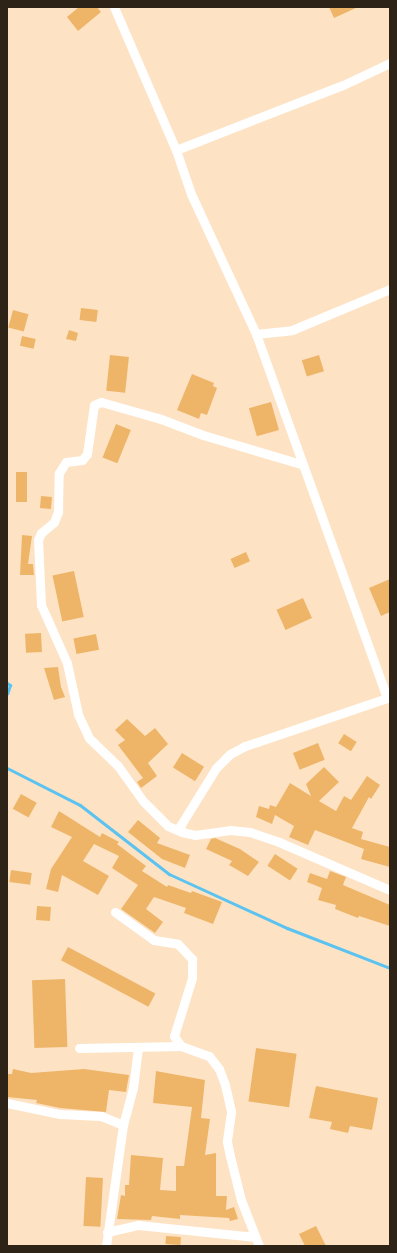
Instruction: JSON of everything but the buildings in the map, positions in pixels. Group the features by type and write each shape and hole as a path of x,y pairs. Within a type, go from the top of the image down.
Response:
{"street":[{"path":"114,7 176,150 191,194 256,334 301,464 361,620 388,698 245,746 230,754 216,768 181,822 182,832"},
{"path":"176,150 343,85 390,63"},
{"path":"256,334 292,330 390,289"},
{"path":"301,464 242,448 222,439 203,436 161,419 101,402 94,405 87,454 82,460 66,462 59,473 58,512 54,522 41,533 38,540 41,605 67,664 78,714 89,738 118,766 143,800 168,826 182,832 195,835 230,830 250,832 279,842 390,890"},
{"path":"115,912 154,940 178,944 192,959 192,978 174,1036 182,1046"},
{"path":"79,1048 182,1046 209,1056 219,1069 225,1085 231,1112 227,1142 241,1200 259,1246"},
{"path":"106,1246 123,1125 135,1082 138,1048"},
{"path":"7,1103 59,1114 101,1116 123,1125"},
{"path":"107,1232 138,1225 255,1237"}],"waterway":[{"path":"7,683 10,685 7,694"},
{"path":"7,768 80,805 169,874 287,928 390,968"}]}
